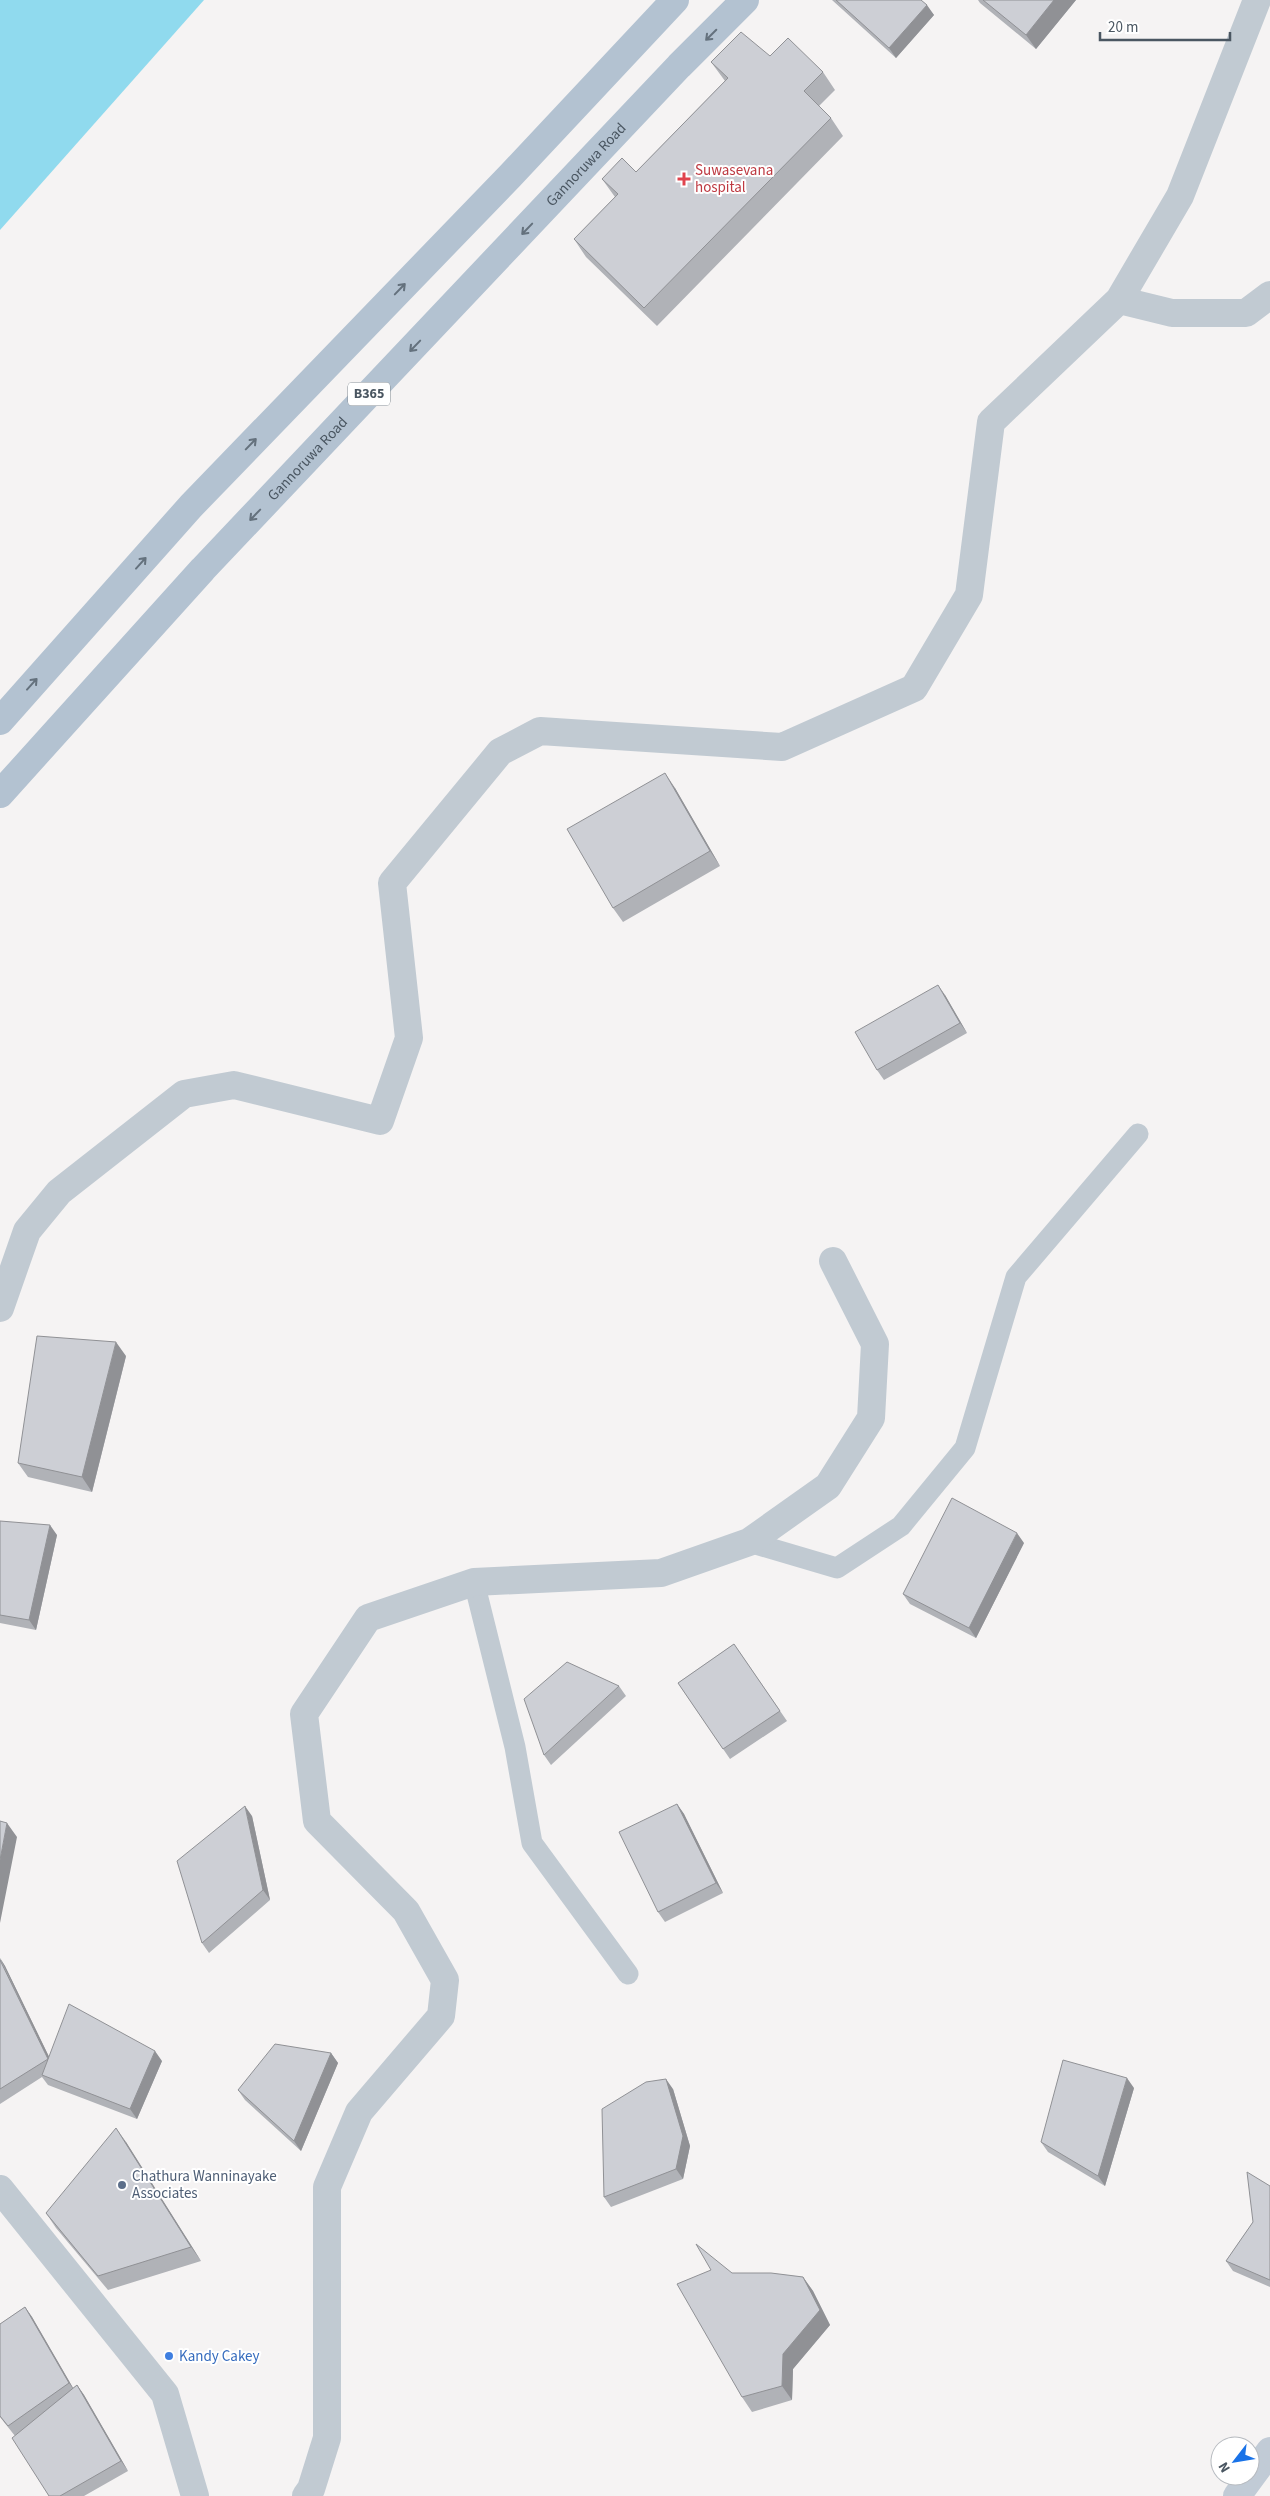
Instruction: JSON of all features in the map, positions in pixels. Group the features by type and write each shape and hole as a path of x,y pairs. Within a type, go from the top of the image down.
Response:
{"main road":[{"path":"0,721 198,500 510,176 675,0"},
{"name":"Gannoruwa Road","path":"0,794 203,569 680,66 746,0"}],"street":[{"path":"0,1308 28,1231 59,1192 184,1094 234,1085 380,1121 409,1038 392,883 500,752 540,731 782,747 914,688 968,595 991,422 1119,300 1180,196 1257,0"},
{"path":"1119,300 1172,314 1246,313 1270,295"},
{"path":"306,2496 311,2489 327,2438 327,2187 360,2112 440,2016 445,1980 406,1911 317,1821 304,1714 368,1618 474,1582 661,1573 749,1542 828,1486 871,1418 875,1344 833,1261"},
{"path":"0,2189 165,2394 195,2496"},
{"path":"1238,2496 1270,2451"}],"lane":[{"path":"749,1542 838,1568 901,1526 965,1448 1016,1277 1138,1134"},
{"path":"474,1582 515,1747 532,1843 628,1974"}],"water":[{"path":"0,0 204,0 0,230"}],"building":[{"path":"836,0 921,0 927,5 889,48"},
{"path":"983,0 1054,0 1026,35"},
{"path":"741,32 770,56 788,38 823,72 804,91 831,118 644,308 574,239 618,194 602,179 622,158 636,172 728,78 711,62"},
{"path":"665,773 710,851 613,908 567,829"},
{"path":"938,985 960,1023 877,1070 855,1032"},
{"path":"37,1336 116,1342 82,1477 18,1463"},
{"path":"952,1498 1017,1533 969,1628 903,1594"},
{"path":"0,1521 50,1525 29,1620 0,1615"},
{"path":"734,1644 780,1711 723,1749 678,1683"},
{"path":"567,1662 619,1686 544,1755 524,1699"},
{"path":"677,1804 716,1883 658,1912 619,1832"},
{"path":"245,1806 263,1890 202,1943 177,1861"},
{"path":"0,1821 7,1823 0,1860"},
{"path":"0,1960 48,2059 0,2089"},
{"path":"69,2004 155,2051 130,2109 42,2075"},
{"path":"275,2044 331,2053 294,2141 238,2090"},
{"path":"1063,2060 1127,2078 1098,2176 1041,2142"},
{"path":"666,2079 683,2136 676,2169 604,2197 602,2109 646,2082"},
{"name":"Chathura Wanninayake Associates","path":"116,2128 191,2247 98,2276 46,2213"},
{"path":"1247,2172 1270,2186 1270,2280 1226,2261 1253,2222"},
{"path":"696,2244 732,2273 771,2273 803,2277 820,2310 783,2354 782,2386 742,2397 677,2284 711,2270"},
{"path":"25,2307 69,2383 8,2426 0,2416 0,2324"},
{"path":"77,2385 121,2461 60,2496 49,2496 12,2438"}],"place":[{"name":"Suwasevana hospital","path":"684,179"},
{"name":"Chathura Wanninayake Associates","path":"122,2185"},
{"name":"Kandy Cakey","path":"169,2356"}]}
